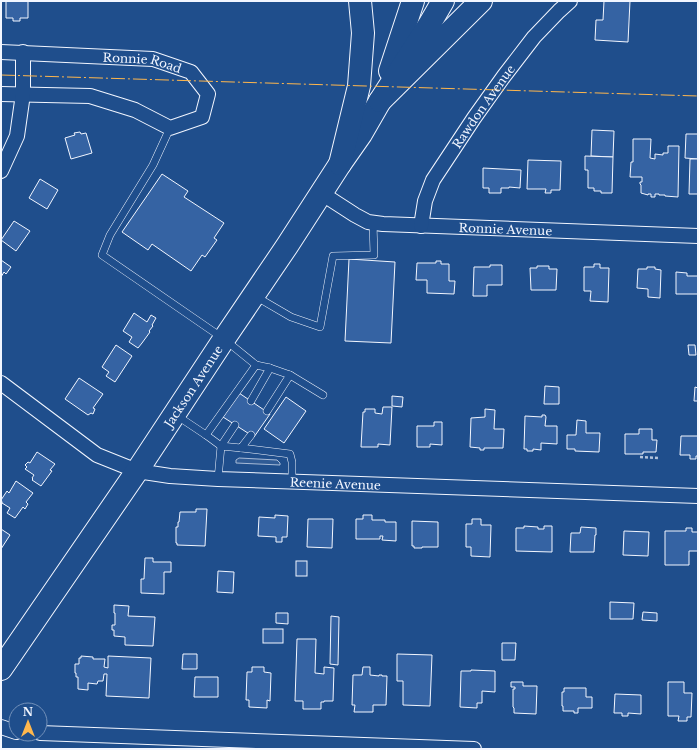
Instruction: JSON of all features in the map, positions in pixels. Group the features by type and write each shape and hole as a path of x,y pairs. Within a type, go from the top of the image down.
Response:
{"main road":[{"path":"340,164 360,86 364,33 360,1"},
{"name":"Jackson Avenue","path":"380,101 413,1"},
{"name":"Jackson Avenue","path":"1,669 137,471 287,246 361,134 443,1"},
{"path":"380,101 481,1"}],"street":[{"name":"Rawdon Avenue","path":"421,226 425,201 433,180 474,118 534,37 570,1"},
{"name":"Ronnie Road","path":"1,52 153,59 191,72 208,94 202,117 170,128"},
{"path":"1,171 17,136 22,94 23,52"},
{"path":"1,94 90,96 135,110 170,128"},
{"name":"Ronnie Avenue","path":"321,193 355,215 373,223 698,236"},
{"name":"Reenie Avenue","path":"1,383 97,455 137,471 170,476 218,479 698,496"},
{"path":"48,733 474,749"}],"lane":[{"path":"170,128 153,165 110,235 102,255 224,339 256,365 290,375 323,395"},
{"path":"253,295 291,317 320,326 333,256 374,255 373,223"},
{"path":"206,434 256,365"},
{"path":"251,401 270,368"},
{"path":"267,411 290,375"},
{"path":"174,414 206,434 221,446 290,454 292,462 292,482"},
{"path":"218,479 221,446 235,424"},
{"path":"241,448 251,435"}],"path":[{"path":"640,457 659,458"}],"shaded area":[{"path":"239,458 277,460 280,465 236,463 236,460"}],"building":[{"path":"6,1 28,1 28,18 20,18 20,21 13,21 13,18 6,18"},
{"path":"604,1 630,1 628,42 595,40 596,20 603,20"},
{"path":"592,130 614,131 613,157 591,156"},
{"path":"80,132 81,134 86,133 92,153 71,159 65,138 75,135 74,133"},
{"path":"686,134 698,134 698,159 685,158"},
{"path":"633,139 651,139 650,158 655,159 655,154 663,155 663,153 668,153 668,146 679,146 678,197 655,194 655,197 651,197 651,194 648,195 641,193 640,182 642,182 642,177 630,177 631,162 633,162"},
{"path":"585,156 613,157 612,193 601,193 601,191 594,191 594,188 588,188 588,170 585,170"},
{"path":"690,159 698,159 698,194 689,194"},
{"path":"528,160 561,161 560,190 551,190 551,193 545,193 546,189 527,189"},
{"path":"483,168 521,170 520,188 501,188 501,193 489,193 489,188 483,188"},
{"path":"162,174 188,191 184,197 224,223 214,238 217,240 205,257 202,255 191,271 152,244 148,250 122,232"},
{"path":"40,179 58,190 47,209 29,198"},
{"path":"14,221 30,231 16,251 1,240"},
{"path":"349,259 395,262 391,343 345,341"},
{"path":"1,260 11,267 6,274 4,272 1,277"},
{"path":"436,261 441,261 441,264 449,264 449,281 455,281 454,294 427,293 427,280 416,280 417,263 436,263"},
{"path":"594,264 600,264 600,268 609,268 608,302 590,301 591,291 584,291 584,267 594,267"},
{"path":"490,265 502,265 502,285 487,285 487,296 473,296 474,267 490,267"},
{"path":"537,266 549,266 549,269 557,269 556,290 531,290 530,268 537,268"},
{"path":"647,267 655,267 655,269 661,270 660,298 648,297 648,289 637,288 638,269 647,269"},
{"path":"676,272 687,273 687,276 698,276 698,294 676,294"},
{"path":"134,313 147,322 151,315 156,318 149,331 150,332 138,348 129,342 132,337 123,331"},
{"path":"116,345 132,356 115,382 106,376 109,372 102,367"},
{"path":"688,345 695,345 696,355 689,355"},
{"path":"79,378 103,394 93,408 95,409 93,414 91,413 88,415 65,399"},
{"path":"545,386 559,387 559,404 544,404"},
{"path":"695,387 698,388 698,401 694,401"},
{"path":"239,393 270,414 254,437 223,417"},
{"path":"392,396 403,397 402,407 392,406"},
{"path":"286,397 306,411 284,443 264,429"},
{"path":"383,407 392,407 390,445 378,444 378,447 361,447 363,412 365,412 365,409 375,409 375,413 382,414"},
{"path":"485,409 495,410 494,429 504,429 503,448 484,448 484,450 480,450 480,448 470,447 471,418 485,417"},
{"path":"542,415 545,415 546,417 545,426 557,426 557,444 541,443 541,450 533,449 533,451 527,451 527,449 524,449 525,416 542,417"},
{"path":"577,420 586,421 586,433 600,433 599,452 575,451 575,449 567,449 567,435 576,435"},
{"path":"434,422 442,422 442,445 430,444 430,447 417,447 417,426 434,426"},
{"path":"639,429 652,429 652,440 657,440 656,452 625,454 625,434 639,434"},
{"path":"681,436 698,436 698,456 696,456 696,459 690,459 690,455 680,455"},
{"path":"37,452 55,464 50,470 52,471 41,486 32,480 34,475 25,469 27,467 25,465 28,462 30,463"},
{"path":"16,481 33,493 26,502 28,504 25,509 23,507 15,518 7,513 10,508 2,503 1,500 7,491 9,493"},
{"path":"196,509 207,509 205,546 177,545 176,527 178,527 180,512 196,512"},
{"path":"275,515 288,516 287,537 282,537 282,542 276,542 276,537 258,536 259,517 275,518"},
{"path":"363,515 372,515 372,520 396,522 396,541 382,540 383,536 380,536 380,539 356,539 356,519 363,519"},
{"path":"308,519 333,519 332,548 307,547"},
{"path":"472,519 481,519 481,525 491,525 490,557 471,556 471,547 466,547 466,524 472,524"},
{"path":"412,521 438,522 438,547 414,548 414,546 412,546"},
{"path":"524,526 544,529 544,526 552,526 552,552 516,551 516,528 524,528"},
{"path":"581,527 596,528 594,552 570,552 571,533 580,533"},
{"path":"686,528 692,528 692,532 698,532 698,551 689,551 689,565 665,565 665,531 686,531"},
{"path":"1,529 10,535 1,549"},
{"path":"624,531 649,532 648,556 623,555"},
{"path":"145,558 153,558 153,562 171,562 171,572 164,572 164,594 141,593 141,579 144,579"},
{"path":"296,561 307,561 307,576 296,576"},
{"path":"218,571 234,572 233,593 217,592"},
{"path":"610,602 634,603 633,619 610,619"},
{"path":"114,605 129,606 128,616 155,617 153,646 125,645 125,637 114,636 112,625 115,625"},
{"path":"643,612 657,613 657,621 642,620"},
{"path":"276,613 288,613 288,624 276,623"},
{"path":"331,616 339,617 338,665 330,664"},
{"path":"263,629 283,629 283,643 263,643"},
{"path":"297,639 316,639 315,673 324,674 324,667 334,668 333,701 321,702 321,709 303,709 303,701 295,701"},
{"path":"502,643 516,643 515,660 502,660"},
{"path":"183,654 197,654 197,669 182,669"},
{"path":"397,654 432,655 430,706 403,705 403,681 397,681"},
{"path":"81,656 93,657 93,659 105,659 104,667 108,668 108,656 151,658 149,698 106,696 107,674 104,674 103,681 98,681 97,684 88,683 88,690 78,689 78,677 76,677 75,673 75,664 79,664 79,658 81,658"},
{"path":"252,667 264,667 264,672 271,673 270,701 267,700 267,708 249,707 249,700 246,700 247,672 252,672"},
{"path":"363,667 370,667 370,675 387,676 386,705 373,705 373,712 354,712 355,705 352,705 353,675 362,675"},
{"path":"461,671 495,671 495,692 482,691 482,703 477,703 477,708 460,707"},
{"path":"195,677 218,677 218,697 194,697"},
{"path":"511,682 523,682 523,686 537,686 536,714 514,713 513,689 515,689 515,687 511,687"},
{"path":"668,682 684,682 684,693 692,693 691,717 687,717 687,721 678,721 679,716 668,716"},
{"path":"564,688 586,688 586,697 592,697 592,708 578,708 578,713 574,713 574,711 563,711 562,692 564,692"},
{"path":"615,694 641,695 641,714 628,713 628,716 622,716 622,713 614,713"}],"power":[{"path":"1,75 698,96"}]}
